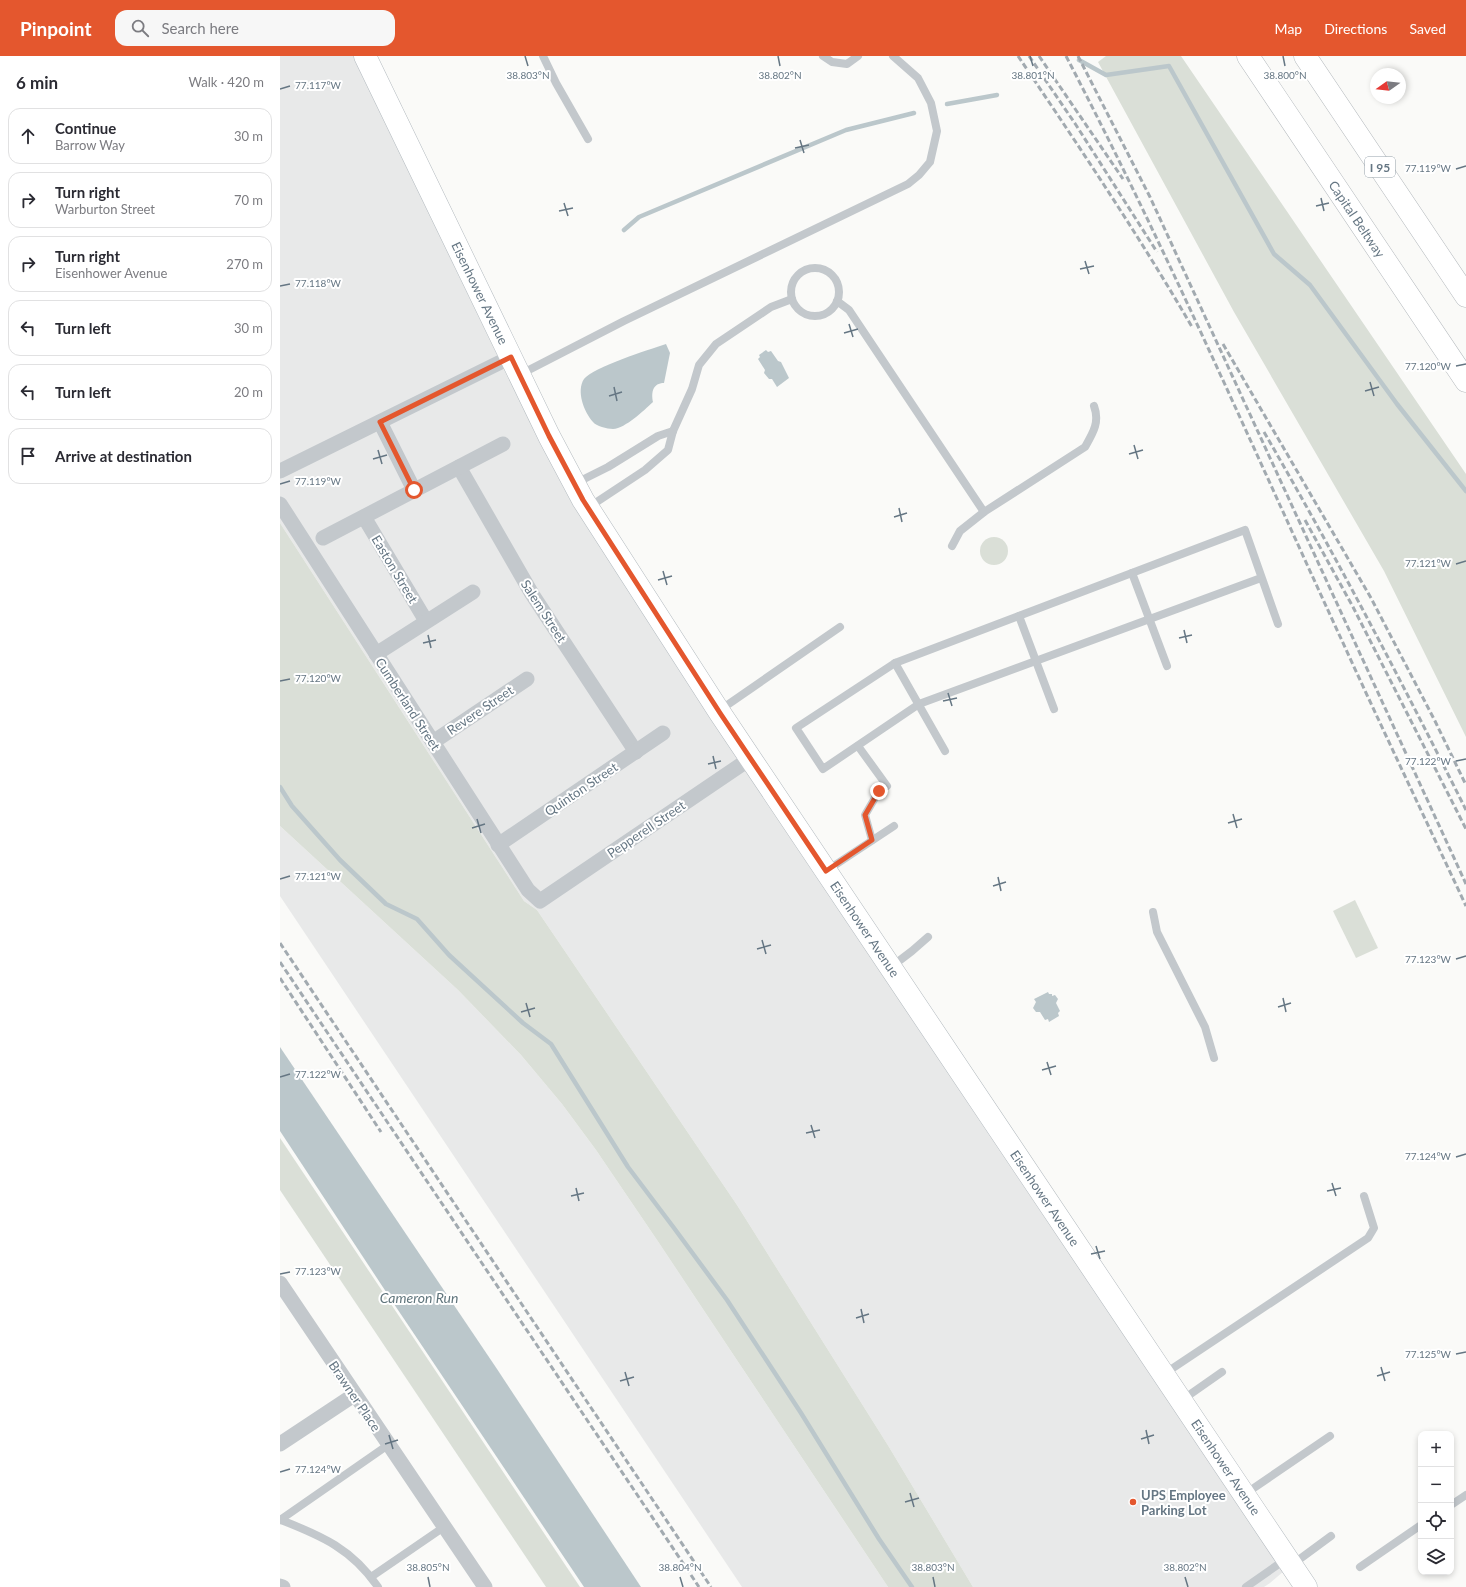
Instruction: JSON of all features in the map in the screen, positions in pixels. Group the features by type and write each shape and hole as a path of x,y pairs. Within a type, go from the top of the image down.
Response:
{"main road":[{"name":"Eisenhower Avenue","path":"365,56 549,436 588,508 719,711 1306,1587"},
{"path":"1242,56 1318,161"},
{"name":"Capital Beltway","path":"1248,56 1466,382"},
{"name":"I 95","path":"1305,56 1466,296"}],"street":[{"path":"280,471 380,422 516,366"},
{"path":"380,422 414,490"},
{"path":"323,538 503,444"},
{"name":"Salem Street","path":"460,466 532,594 636,752"},
{"name":"Cumberland Street","path":"280,504 498,845 528,890 540,901"},
{"name":"Easton Street","path":"364,517 426,621"},
{"path":"376,654 473,592"},
{"name":"Revere Street","path":"433,742 527,679"},
{"name":"Quinton Street","path":"498,845 663,733"},
{"name":"Pepperell Street","path":"540,901 751,758"},
{"name":"Brawner Place","path":"280,1283 484,1587"},
{"path":"280,1444 354,1395"}],"lane":[{"path":"543,56 556,83 588,139"},
{"path":"823,56 832,62 847,64 858,56"},
{"path":"516,366 631,318 908,184 919,176 930,162 937,131 933,110 918,78 893,56"},
{"path":"819,268 826,270 833,275 837,282 839,290 837,301 830,311 823,314 815,316 808,315 800,311 795,306 792,299 792,287 797,276 807,269 819,268"},
{"path":"588,508 645,470 668,450 673,430 692,389 699,365 716,344 770,307 792,299"},
{"path":"837,301 849,310 984,512"},
{"path":"952,546 960,531 984,512 1085,447 1094,430 1098,415 1094,406"},
{"path":"574,483 608,466 658,436 673,430"},
{"path":"1261,578 919,704 823,769 796,728 895,663 1245,530 1278,624"},
{"path":"1132,573 1167,666"},
{"path":"1019,616 1054,709"},
{"path":"719,711 840,627"},
{"path":"895,663 945,751"},
{"path":"858,746 887,786"},
{"path":"872,840 865,815 879,791"},
{"path":"826,871 894,826"},
{"path":"1153,912 1157,932 1204,1027 1214,1058"},
{"path":"891,968 928,937"},
{"path":"1164,1375 1368,1238 1374,1228 1364,1196"},
{"path":"1181,1401 1222,1372"},
{"path":"1244,1495 1330,1436"},
{"path":"281,1520 388,1445"},
{"path":"1454,1503 1466,1495"},
{"path":"281,1520 334,1544 347,1553 378,1587"},
{"path":"371,1578 444,1527"},
{"path":"1360,1567 1418,1527"},
{"path":"1246,1587 1331,1536"}],"shaded area":[{"path":"280,56 365,56 588,508 1291,1565 1264,1587 973,1587 889,1447 737,1205 537,910 524,901 280,523"},
{"path":"1106,56 1181,56 1466,474 1466,737 1384,571 1234,312 1098,62"},
{"path":"280,523 524,901 537,910 737,1205 889,1447 973,1587 888,1587 657,1240 596,1150 562,1104 521,1055 458,990 280,826"},
{"path":"994,537 1004,541 1008,551 1004,561 994,565 984,561 980,551 984,541"},
{"path":"280,826 458,990 521,1055 562,1104 596,1150 657,1240 888,1587 742,1587 280,896"},
{"path":"1355,900 1378,948 1356,958 1333,911"},
{"path":"280,1138 580,1587 546,1587 280,1190"}],"water":[{"path":"666,344 670,353 664,383 660,383 655,386 652,395 653,402 634,418 618,428 608,428 594,423 587,413 582,401 581,389 584,379 598,369"},
{"path":"766,350 768,352 771,351 778,361 781,362 789,378 777,387 772,379 769,379 764,373 765,370 758,359 760,357 759,355"},
{"path":"1048,992 1049,994 1052,994 1052,996 1055,995 1058,999 1056,1003 1060,1011 1058,1013 1059,1016 1049,1022 1048,1019 1045,1020 1040,1012 1036,1012 1033,1008 1036,1002 1034,999"},
{"name":"Cameron Run","path":"280,1047 497,1369 641,1587 584,1587 396,1307 280,1131"}],"waterway":[{"path":"1079,60 1106,75 1169,66 1274,254 1310,285 1397,404 1466,491"},
{"path":"947,104 997,95"},
{"path":"624,230 639,217 846,130 914,113"},
{"path":"280,787 292,806 340,860 386,904 417,919 449,955 523,1023 551,1044 628,1167 727,1300 801,1413 879,1539 912,1587"}],"railway":[{"path":"1018,56 1129,224 1192,327"},
{"path":"1029,56 1076,125 1157,252"},
{"path":"1039,56 1123,179"},
{"path":"1066,56 1172,270 1466,906"},
{"path":"1078,56 1150,197 1466,884"},
{"path":"1223,344 1371,598 1435,721 1466,785"},
{"path":"1264,432 1317,525 1368,620 1418,714 1466,810"},
{"path":"1305,520 1353,607 1466,829"},
{"path":"280,943 711,1587"},
{"path":"280,962 699,1587"},
{"path":"280,978 381,1132"}],"place":[{"name":"UPS Employee Parking Lot","path":"1133,1502"}],"route":[{"path":"414,490 380,422 511,357 549,436 583,500 629,569 684,659 826,871 872,840 865,815 879,791"}]}
